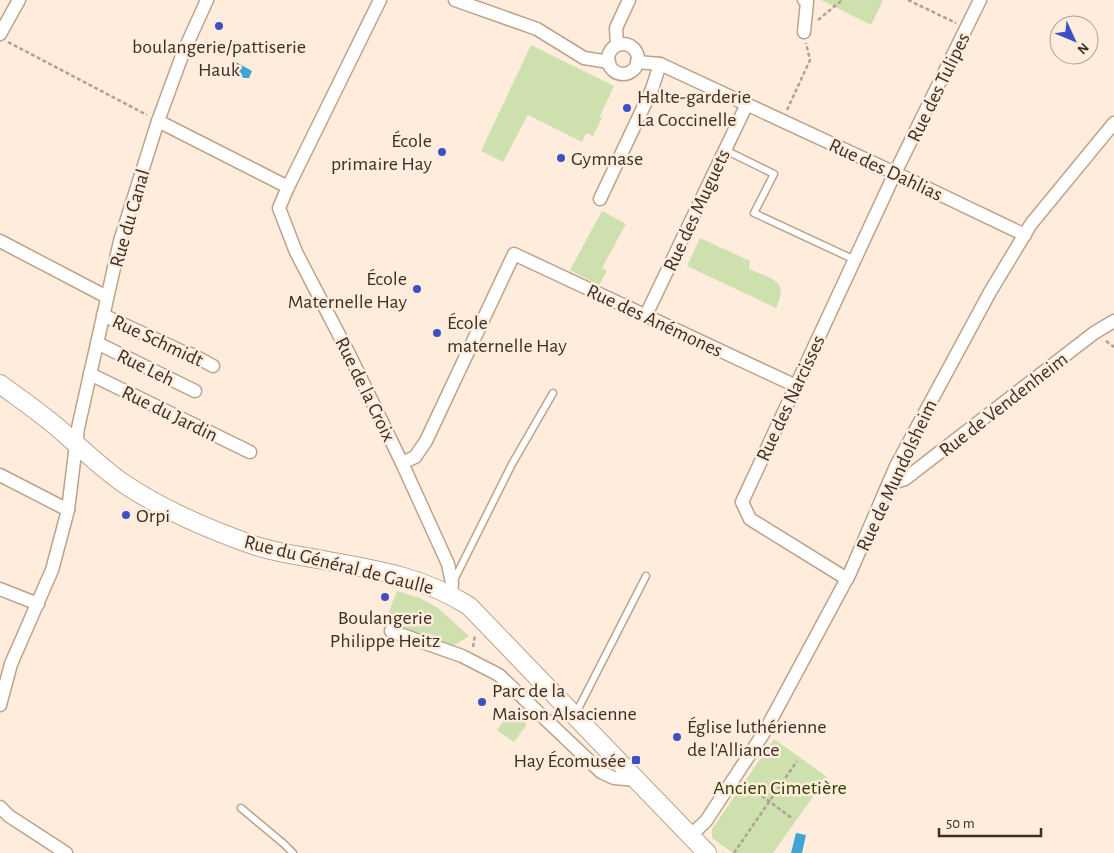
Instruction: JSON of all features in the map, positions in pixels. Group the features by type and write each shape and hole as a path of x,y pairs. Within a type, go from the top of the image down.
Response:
{"main road":[{"name":"Rue du Général de Gaulle","path":"0,384 133,490 165,508 206,527 273,551 402,576 430,585 451,588 707,853"}],"street":[{"path":"4,38 19,0"},
{"name":"Rue du Canal","path":"0,705 11,664 52,570 68,510 76,444 106,297 120,241 158,121 183,53 206,0"},
{"name":"Rue de la Croix","path":"380,0 288,187 280,208 296,252 349,354 448,564 451,588"},
{"path":"455,0 538,29 584,58 608,62"},
{"path":"617,45 616,28 628,0"},
{"path":"804,0 807,2 804,32"},
{"name":"Rue des Tulipes","path":"895,173 966,28 982,5"},
{"path":"627,44 636,52 637,62 631,71 624,74 613,70 608,62 609,53 617,45 627,44"},
{"name":"Rue des Dahlias","path":"637,62 660,64 1025,235"},
{"path":"600,199 652,89 660,64"},
{"name":"Rue des Muguets","path":"646,315 747,104"},
{"path":"158,121 288,187"},
{"name":"Rue de Mundolsheim","path":"691,835 706,821 758,744 847,579 890,484 896,466 990,292 1031,224 1114,123"},
{"name":"Rue des Narcisses","path":"847,579 750,519 742,502 895,173"},
{"path":"0,241 106,297"},
{"name":"Rue des Anémones","path":"402,463 415,457 426,441 514,254 796,386"},
{"name":"Rue Schmidt","path":"103,315 182,352 193,355 213,366"},
{"name":"Rue de Vendenheim","path":"890,484 905,479 1094,333 1114,321"},
{"name":"Rue Leh","path":"97,343 195,391"},
{"name":"Rue du Jardin","path":"90,374 250,452"},
{"path":"0,476 68,510"},
{"path":"0,590 38,604"},
{"path":"391,632 462,656 499,675 601,772 614,778 638,780"},
{"path":"0,807 9,816 66,853"}],"lane":[{"path":"725,150 774,174 754,214 855,260"},
{"path":"451,588 512,464 552,393"},
{"path":"574,715 646,576"},
{"path":"241,808 293,853"}],"path":[{"path":"782,120 810,60 804,32 842,0"},
{"path":"908,0 966,28"},
{"path":"4,38 158,121"},
{"path":"734,853 798,761"},
{"path":"746,784 793,819"}],"green space":[{"path":"821,0 883,0 871,25"},
{"path":"531,45 614,86 593,136 586,133 582,142 528,115 503,162 481,151"},
{"path":"602,211 626,224 602,268 607,271 599,285 570,270"},
{"path":"700,238 750,261 749,269 776,282 781,292 776,308 687,266"},
{"path":"397,591 420,598 438,608 469,636 450,648 384,625"},
{"path":"511,710 527,719 525,727 514,742 497,730"},
{"name":"Ancien Cimetière","path":"774,739 827,777 773,853 733,853 712,838 712,829"}],"water":[{"path":"236,62 252,71 249,78 244,78 233,71 232,67"},
{"path":"796,833 806,835 802,853 791,853"}],"place":[{"name":"boulangerie/pattiserie Hauk","path":"219,26"},
{"name":"Halte-garderie La Coccinelle","path":"627,108"},
{"name":"École primaire Hay","path":"442,152"},
{"name":"Gymnase","path":"561,158"},
{"name":"École Maternelle Hay","path":"417,289"},
{"name":"École maternelle Hay","path":"437,333"},
{"name":"Orpi","path":"126,515"},
{"name":"Boulangerie Philippe Heitz","path":"385,597"},
{"name":"Parc de la Maison Alsacienne","path":"482,702"},
{"name":"Église luthérienne de l'Alliance","path":"677,737"},
{"name":"Hay Écomusée","path":"636,760"}]}
